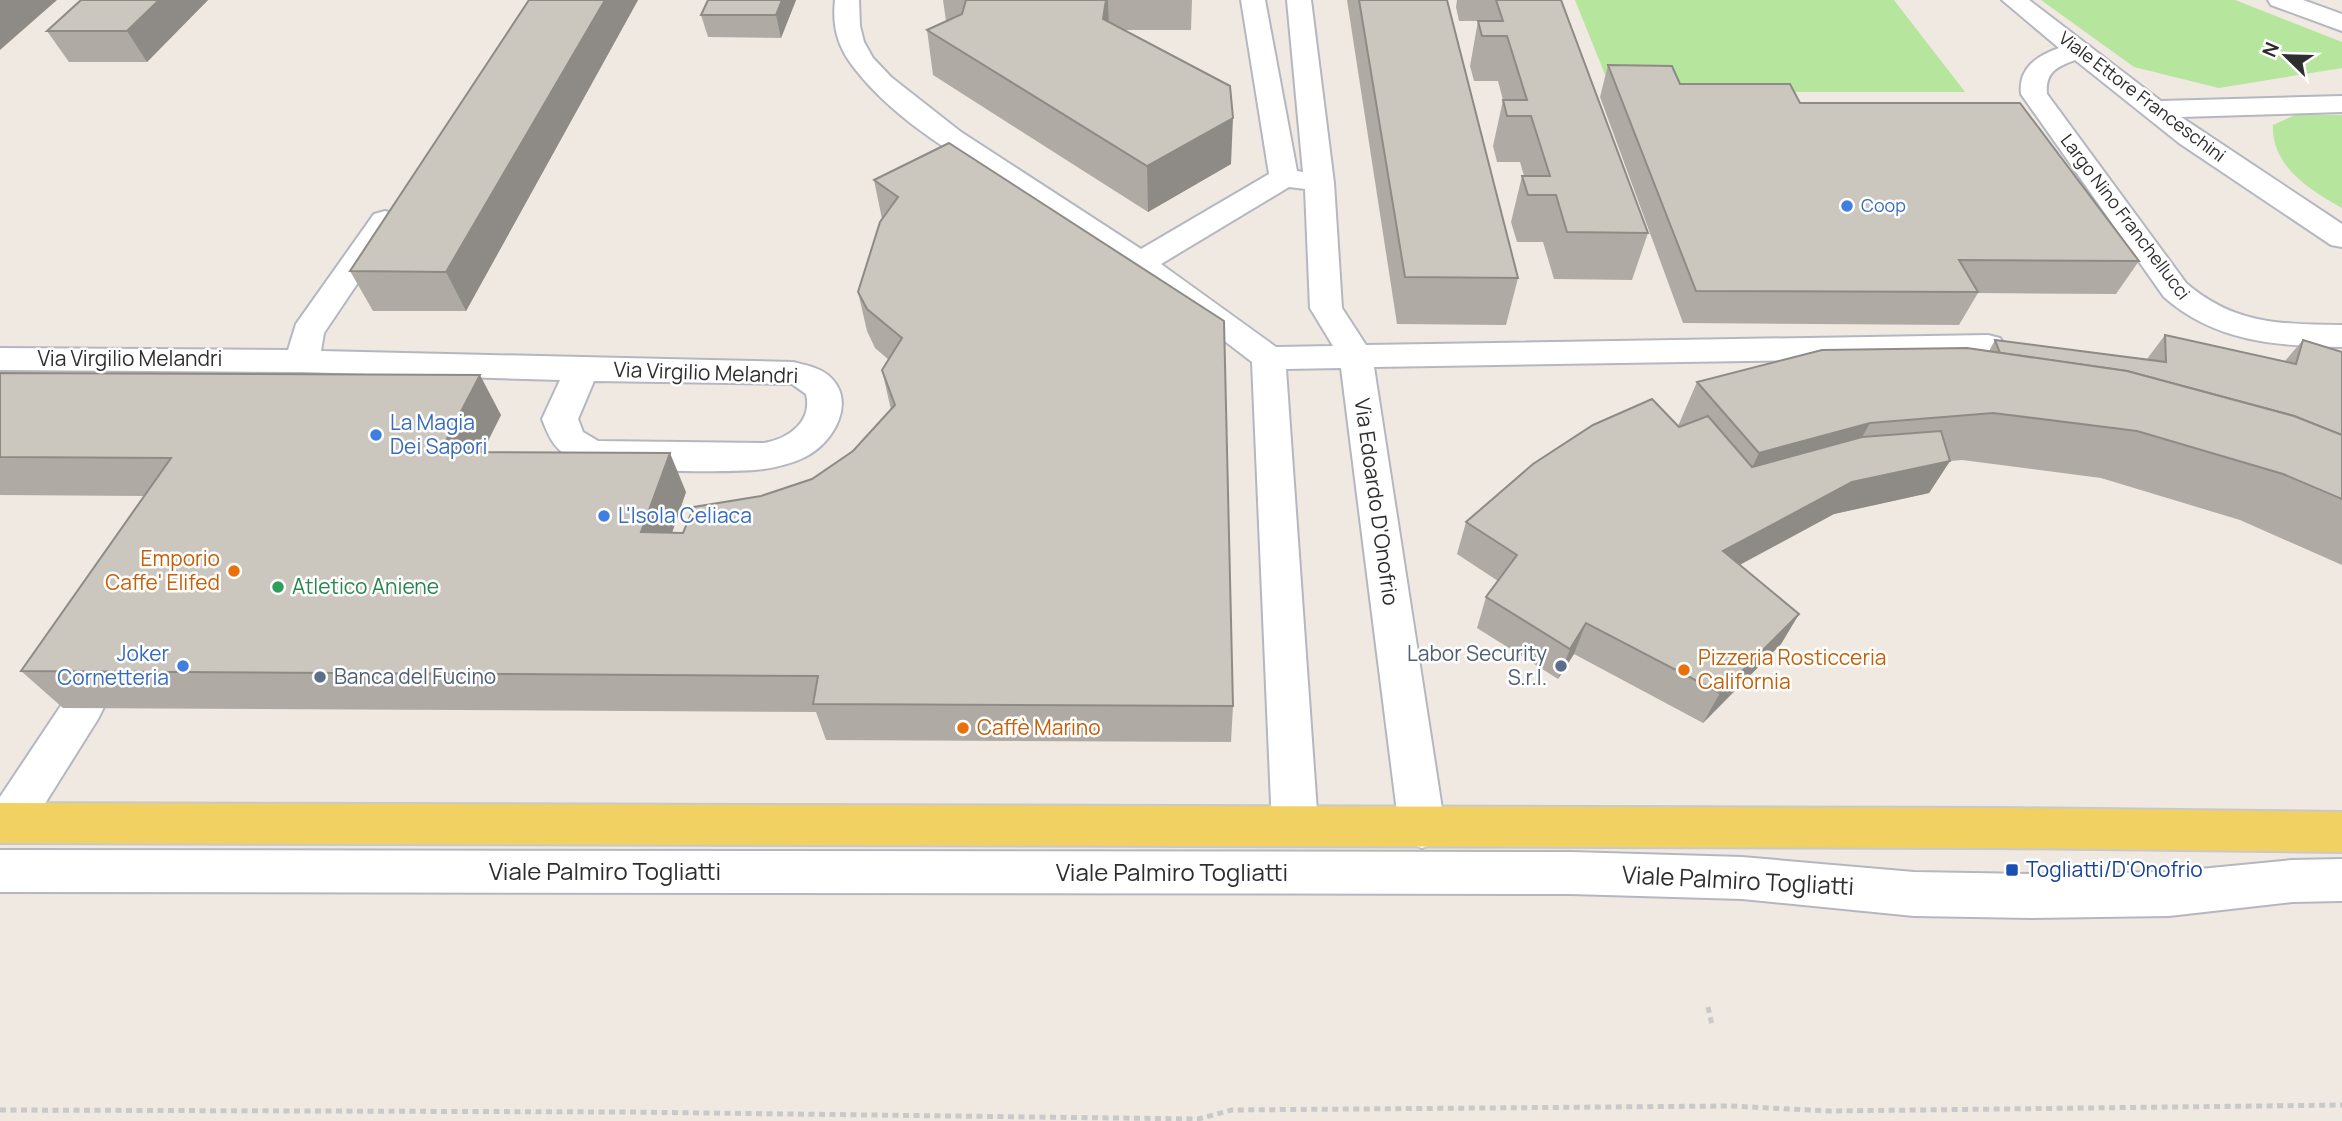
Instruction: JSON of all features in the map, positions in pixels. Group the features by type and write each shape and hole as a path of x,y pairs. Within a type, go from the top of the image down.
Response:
{"main road":[{"path":"4,823 2082,828 2342,832"}],"street":[{"path":"847,0 849,39 859,57 883,84 955,140 1142,262 1269,358 1988,346"},
{"path":"1253,0 1284,177"},
{"name":"Via Edoardo D'Onofrio","path":"1299,0 1319,183 1326,308 1356,356 1422,828"},
{"name":"Viale Ettore Franceschini","path":"2014,0 2189,137 2342,238"},
{"path":"2280,0 2342,23"},
{"name":"Largo Nino Franchellucci","path":"2079,50 2040,67 2033,78 2034,94 2175,290 2199,310 2238,328 2280,335 2342,336"},
{"path":"2155,110 2277,103 2342,104"},
{"path":"1142,262 1284,177 1319,183"},
{"path":"302,361 308,332 402,195"},
{"path":"1269,358 1296,827"},
{"name":"Via Virgilio Melandri","path":"0,359 302,361 360,365 582,368 793,373 809,377 818,384 823,393 824,414 809,436 798,446 764,456 592,453 568,440 560,419 582,368"},
{"path":"341,395 360,365"},
{"path":"4,823 83,707"},
{"name":"Viale Palmiro Togliatti","path":"0,871 1571,873 1742,878 1914,894 2031,896 2169,894 2292,881 2342,880"}],"path":[{"path":"1708,1007 1712,1025"},
{"path":"0,1110 626,1112 1198,1119 1232,1110 1730,1107 1831,1111 2342,1105"}],"green space":[{"path":"1575,0 1894,0 1965,92 1612,92"},
{"path":"2041,0 2235,0 2342,42 2342,68 2219,88 2134,67"},
{"path":"2295,115 2342,115 2342,208 2306,185 2278,153 2273,125"}],"building":[{"path":"81,0 159,0 127,31 47,31"},
{"path":"529,0 605,0 446,272 350,271"},
{"path":"708,0 782,0 776,15 701,15"},
{"path":"966,0 1106,0 1103,19 1230,86 1233,118 1147,166 927,30 962,14"},
{"path":"1359,0 1447,0 1518,278 1405,277"},
{"path":"1496,0 1561,0 1648,233 1567,232 1556,195 1528,195 1522,176 1550,176 1531,116 1507,116 1503,100 1527,100 1507,36 1482,36 1478,21 1503,21"},
{"name":"Coop","path":"1608,65 1672,66 1680,84 1790,84 1800,103 2020,103 2139,261 1959,260 1978,292 1696,291"},
{"path":"949,143 1224,321 1233,706 813,704 818,676 21,671 171,458 0,457 0,373 480,375 440,452 670,453 641,532 683,533 694,507 761,496 812,479 853,451 895,405 882,370 902,338 867,309 858,292 880,222 898,197 874,180"},
{"path":"2165,335 2296,364 2303,340 2342,352 2342,435 2294,416 2127,371 2000,353 1995,340 2166,362"},
{"path":"1967,348 2127,371 2294,416 2342,435 2342,499 2283,474 2137,431 1993,413 1870,423 1759,453 1697,382 1822,350"},
{"path":"1652,399 1679,427 1708,416 1752,467 1862,437 1941,431 1950,461 1852,482 1723,551 1799,614 1720,693 1586,623 1570,649 1486,597 1517,555 1466,522 1533,464 1593,425"}],"place":[{"name":"Coop","path":"1847,206"},
{"name":"La Magia Dei Sapori","path":"376,435"},
{"name":"L'Isola Celiaca","path":"604,516"},
{"name":"Emporio Caffe' Elifed","path":"234,571"},
{"name":"Atletico Aniene","path":"278,587"},
{"name":"Joker Cornetteria","path":"183,666"},
{"name":"Labor Security S.r.l.","path":"1561,666"},
{"name":"Pizzeria Rosticceria California","path":"1684,670"},
{"name":"Banca del Fucino","path":"320,677"},
{"name":"Caffè Marino","path":"963,728"},
{"name":"Togliatti/D'Onofrio","path":"2012,870"}]}
